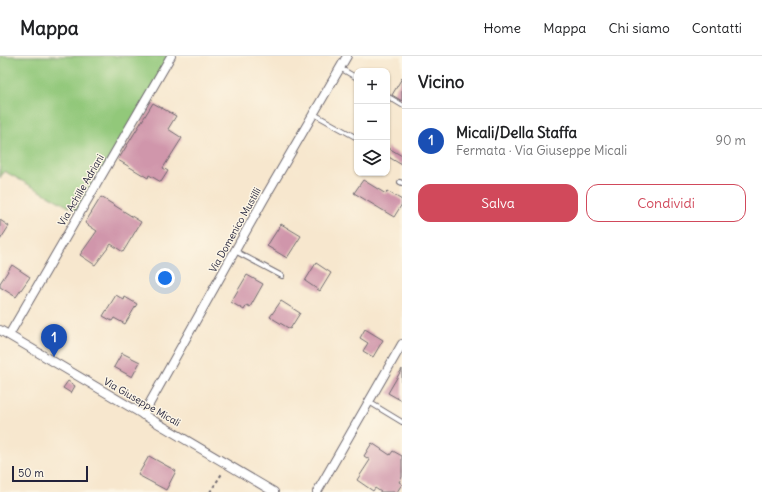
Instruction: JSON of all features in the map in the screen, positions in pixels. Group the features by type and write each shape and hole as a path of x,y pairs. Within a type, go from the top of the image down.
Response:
{"street":[{"name":"Via Achille Adriani","path":"9,335 171,56"},
{"name":"Via Domenico Mustilli","path":"143,415 235,250 347,56"},
{"name":"Via Giuseppe Micali","path":"0,330 274,492"},
{"path":"317,492 402,344"}],"lane":[{"path":"340,68 354,76"},
{"path":"390,98 402,105"},
{"path":"314,114 354,136"},
{"path":"235,250 282,276"},
{"path":"369,402 402,422"}],"path":[{"path":"210,492 228,464"}],"green space":[{"path":"0,56 171,56 80,213 4,171 0,178"}],"building":[{"path":"402,78 402,101 392,95"},
{"path":"153,103 176,116 168,129 182,138 163,168 168,171 161,182 149,175 148,178 118,160"},
{"path":"390,149 402,156 402,165 390,158"},
{"path":"363,180 386,194 387,191 402,200 402,204 394,217 354,193"},
{"path":"101,197 141,222 123,252 111,244 95,265 80,255 97,231 85,223"},
{"path":"0,220 9,226 0,240"},
{"path":"281,224 301,236 287,258 267,246"},
{"path":"316,263 331,273 320,291 305,281"},
{"path":"12,265 30,277 16,297 0,287 0,283"},
{"path":"247,275 263,284 250,307 247,305 244,310 231,302"},
{"path":"116,295 124,300 125,297 137,304 125,324 114,318 112,321 103,316"},
{"path":"281,301 300,313 290,329 270,317"},
{"path":"365,329 383,340 373,357 363,351 368,343 360,338"},
{"path":"122,353 140,362 132,377 114,367"},
{"path":"402,369 402,401 388,393"},
{"path":"68,381 75,386 71,393 63,388"},
{"path":"372,443 390,455 393,451 402,456 402,477 399,482 402,484 397,492 381,492 375,488 373,491 357,480 370,460 364,456"},
{"path":"149,456 176,471 166,490 138,475"}],"place":[{"name":"Micali/Della Staffa","path":"54,357"}]}
